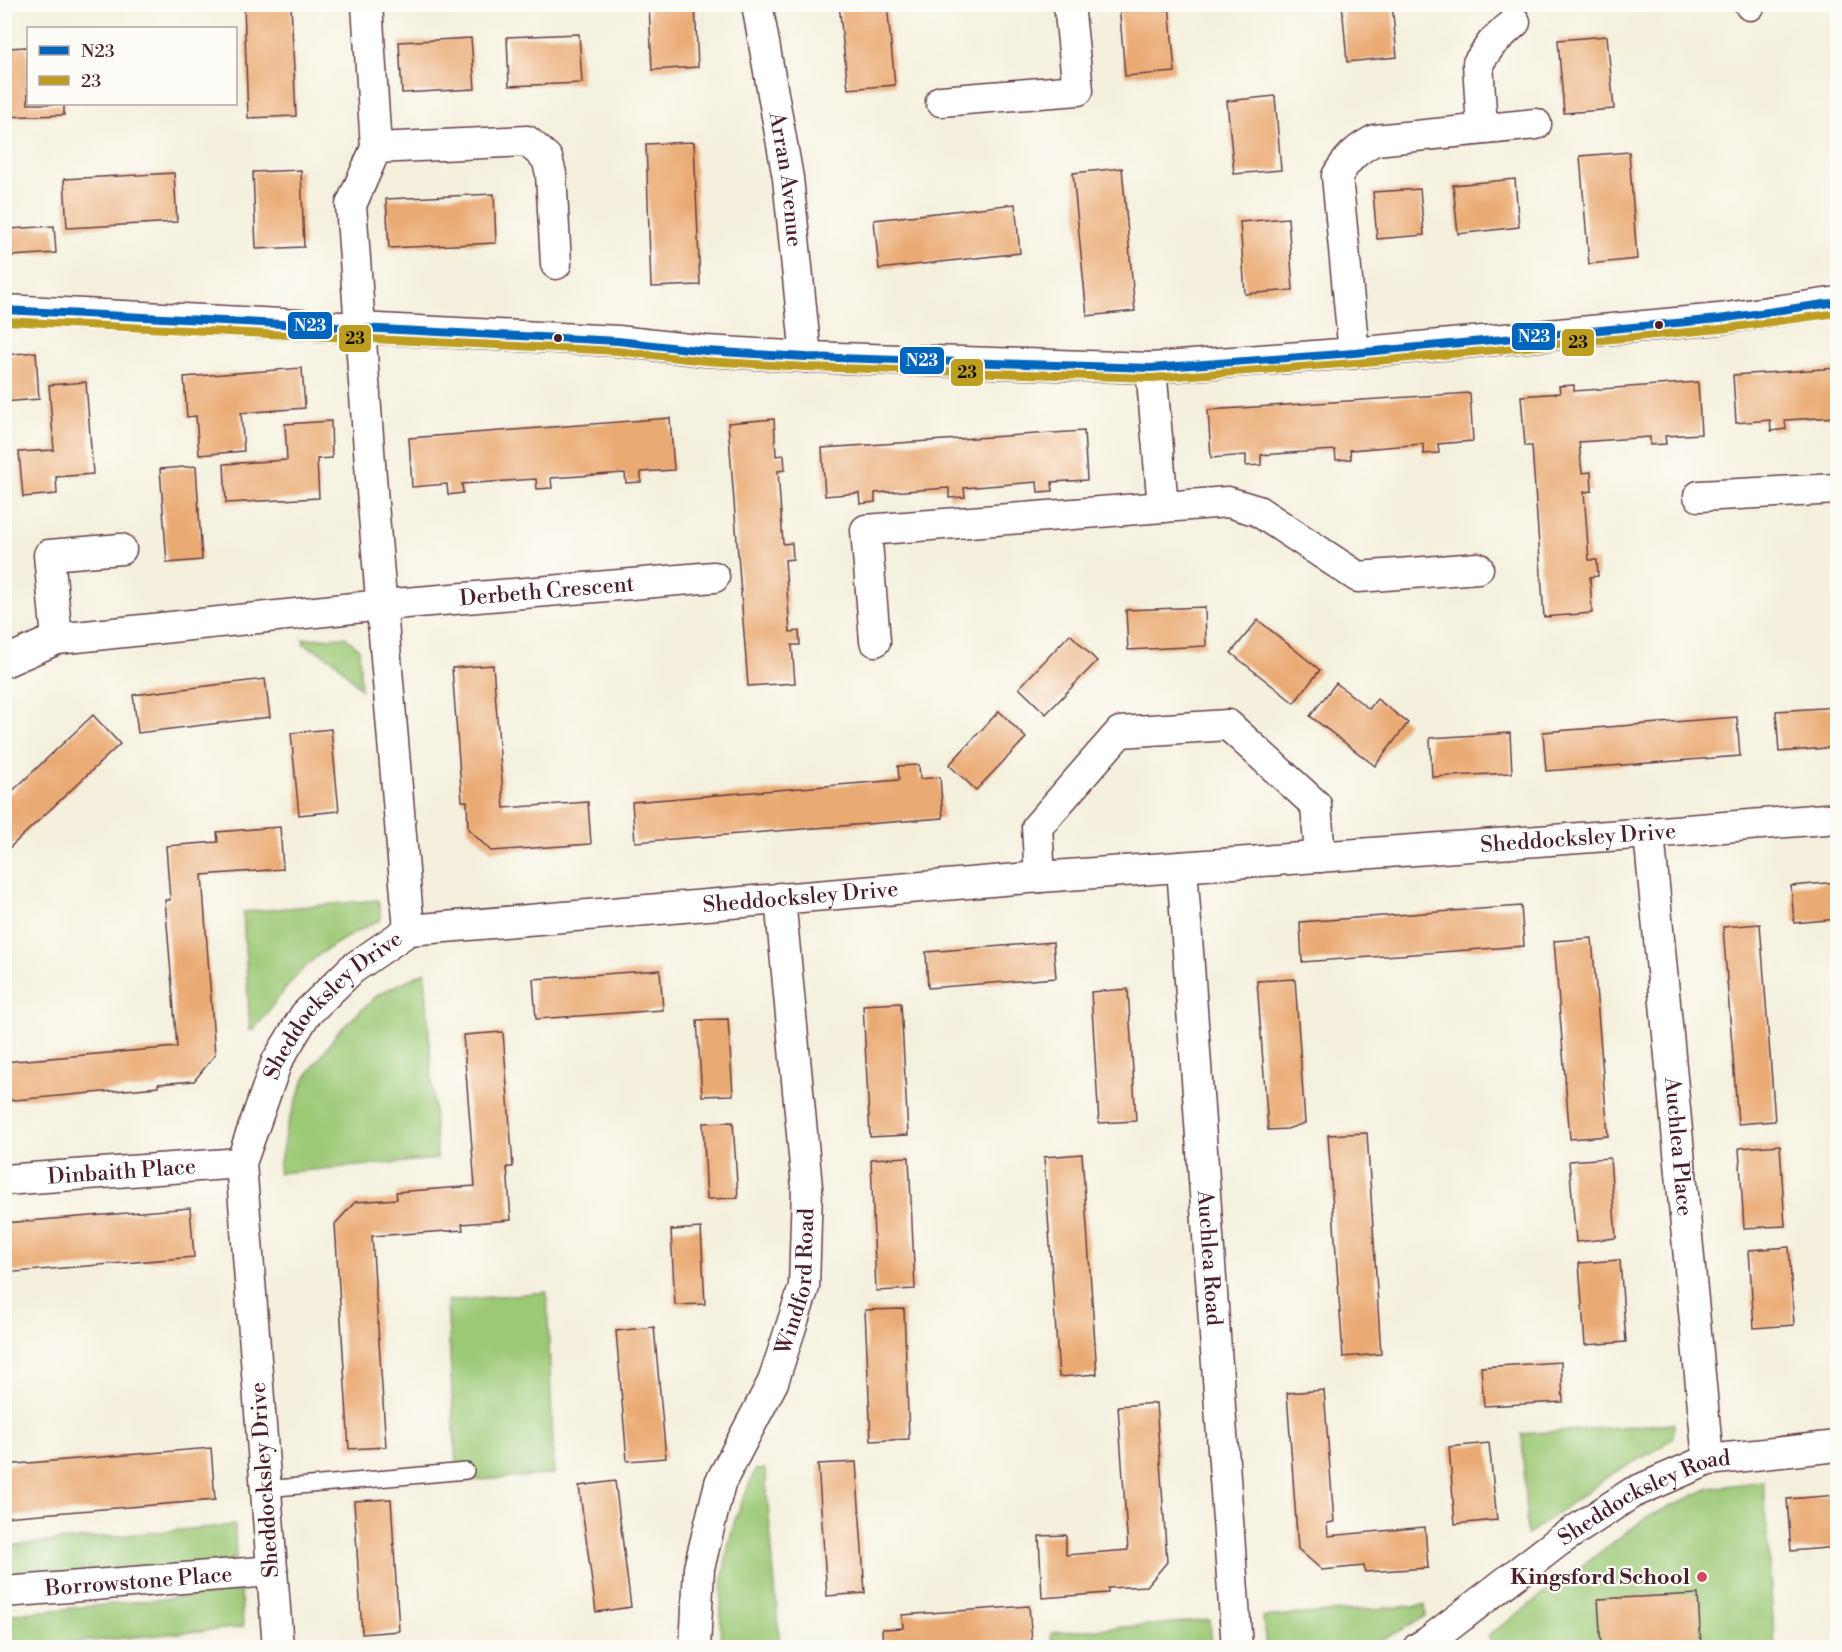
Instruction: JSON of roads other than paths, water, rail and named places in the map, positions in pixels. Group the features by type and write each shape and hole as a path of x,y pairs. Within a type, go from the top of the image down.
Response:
{"street":[{"path":"367,4 376,148 351,205 409,930"},
{"name":"Arran Avenue","path":"757,4 788,178 806,357"},
{"path":"941,101 1078,90 1070,4"},
{"path":"1482,128 1478,63 1492,43 1515,22"},
{"path":"1354,353 1337,176 1346,160 1359,148 1375,140 1536,124"},
{"path":"376,148 527,141 547,158 551,174 556,264"},
{"path":"4,310 618,341 706,351 806,357 1151,368 1354,353 1719,319 1838,302"},
{"path":"1151,368 1163,507"},
{"path":"1699,496 1838,489"},
{"path":"875,641 866,530 1228,502 1258,511 1358,578 1478,568"},
{"path":"57,639 49,555 121,549"},
{"name":"Derbeth Crescent","path":"4,662 57,639 382,605 714,578"},
{"path":"1040,877 1036,826 1120,732 1228,724 1316,804 1320,857"},
{"name":"Sheddocksley Drive","path":"278,1647 241,1162 277,1061 305,1015 352,969 409,930 1040,877 1838,818"},
{"name":"Auchlea Place","path":"1649,833 1708,1460"},
{"name":"Auchlea Road","path":"1182,867 1237,1647"},
{"name":"Windford Road","path":"695,1647 699,1568 720,1483 773,1382 804,1287 807,1187 780,898"},
{"name":"Dinbaith Place","path":"4,1180 241,1162"},
{"name":"Sheddocksley Road","path":"1418,1647 1428,1642 1559,1541 1632,1493 1708,1460 1838,1446"},
{"name":"Borrowstone Place","path":"4,1592 272,1571"}],"lane":[{"path":"266,1489 466,1471"}],"place":[{"name":"Kingsford School","path":"1702,1577"}]}
